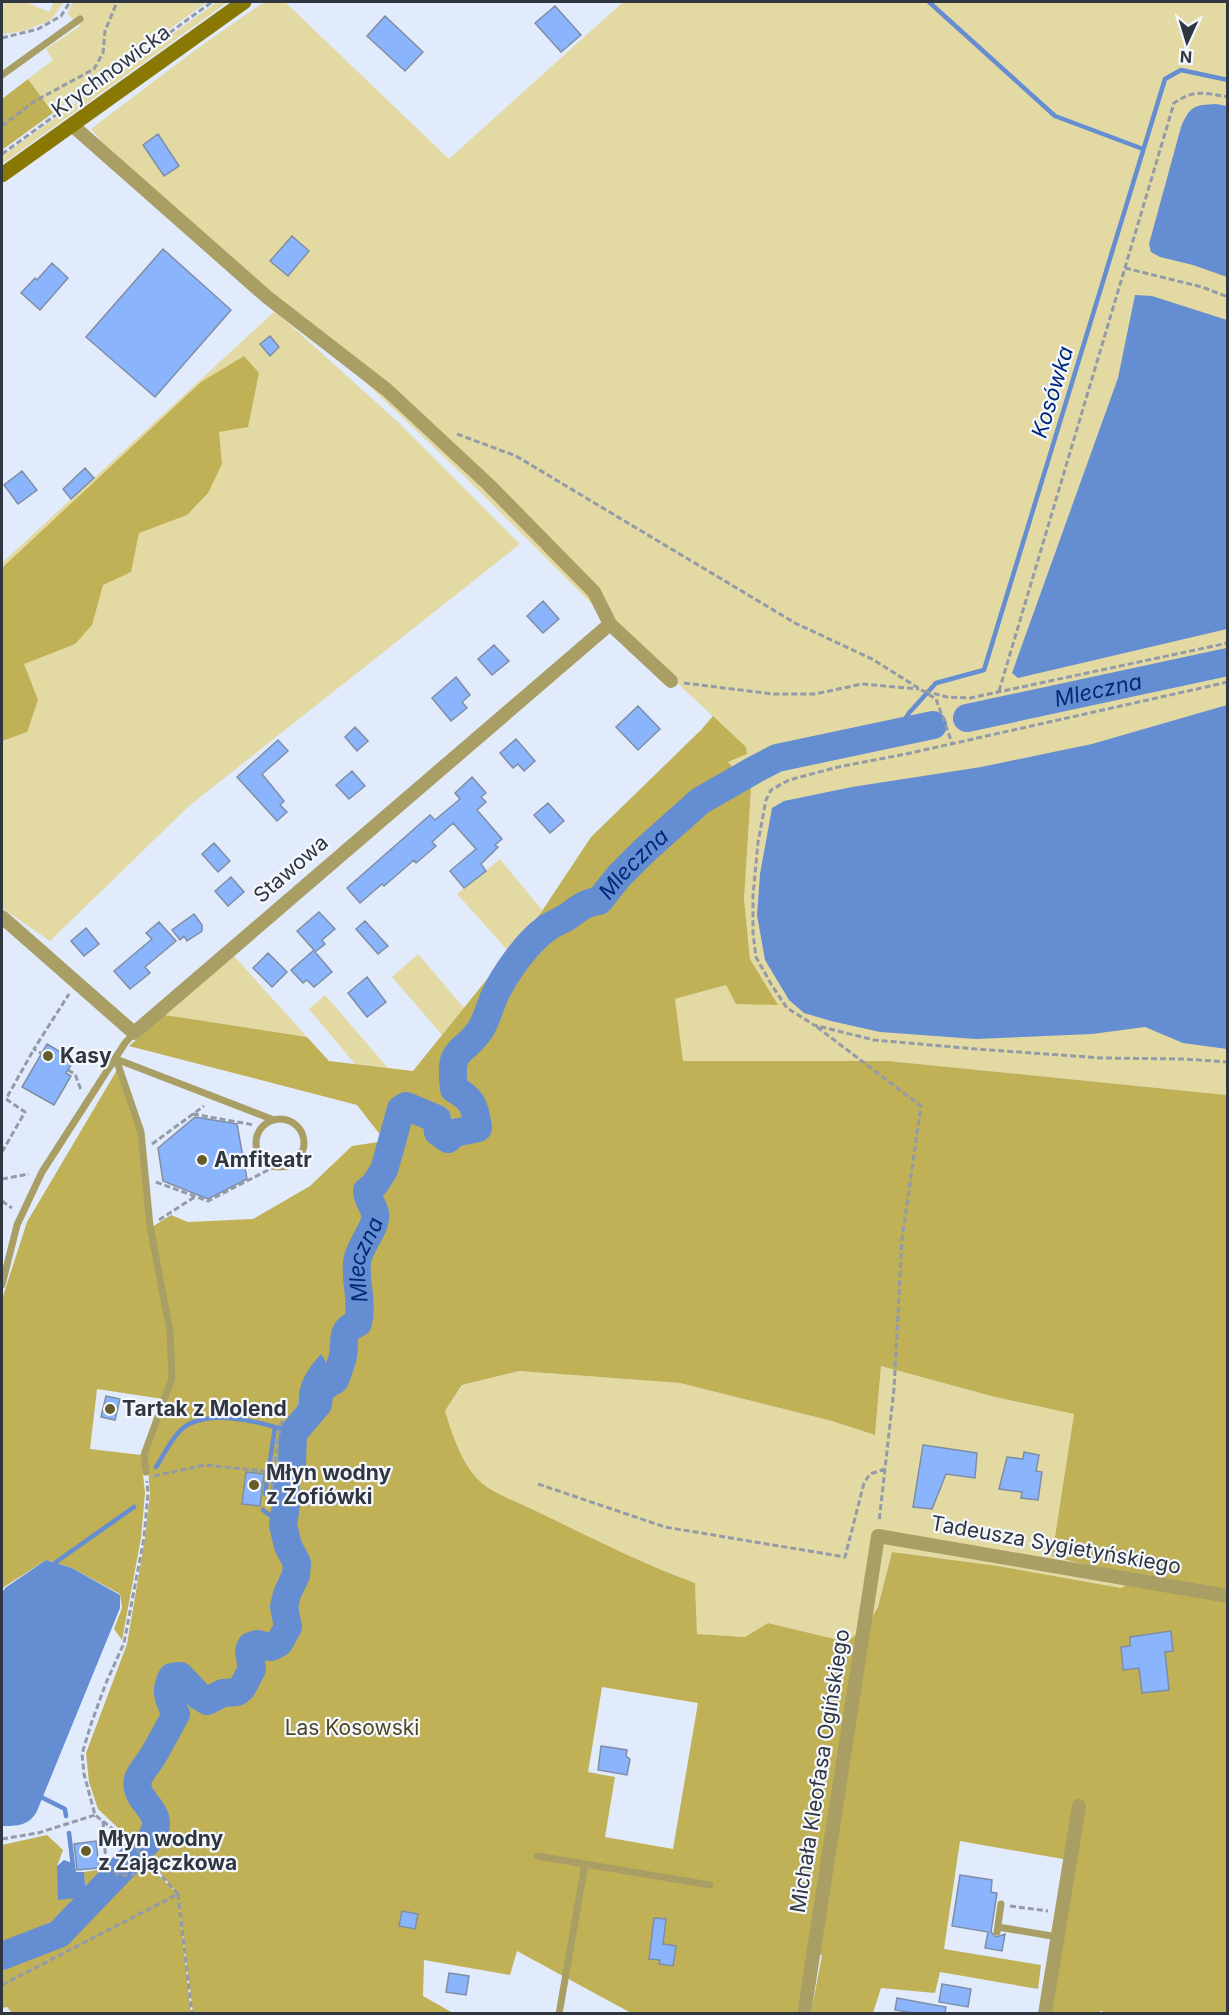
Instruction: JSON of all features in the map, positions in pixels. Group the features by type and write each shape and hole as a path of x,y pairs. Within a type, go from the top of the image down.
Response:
{"street":[{"name":"Krychnowicka","path":"2,175 244,2"},
{"path":"72,125 267,297 387,390 489,485 594,592 610,624 671,681"},
{"name":"Stawowa","path":"134,1033 610,624"},
{"path":"2,917 134,1033"},
{"name":"Tadeusza Sygietyńskiego","path":"878,1536 1227,1596"},
{"name":"Michała Kleofasa Ogińskiego","path":"804,2013 878,1536"},
{"path":"1046,2013 1079,1806"}],"lane":[{"path":"2,75 80,19"},
{"path":"2,1285 17,1225 42,1172 125,1043 134,1033"},
{"path":"116,1059 274,1120 288,1120 300,1129 304,1144 299,1159 285,1167 274,1167 264,1161 256,1148 256,1140 262,1127 274,1120"},
{"path":"116,1059 141,1132 150,1226 170,1331 173,1370 161,1412 144,1455 146,1472"},
{"path":"537,1856 710,1885"},
{"path":"559,2013 585,1864"},
{"path":"1002,1904 997,1930 1058,1937"}],"path":[{"path":"2,38 38,29 61,16 70,2"},
{"path":"2,126 35,101 94,69 103,53 105,31 117,2"},
{"path":"2,154 212,2"},
{"path":"999,691 1174,103 1186,95 1201,92 1227,97"},
{"path":"1125,268 1202,288 1227,297"},
{"path":"454,433 516,456 795,623 872,659 936,699 952,743"},
{"path":"671,681 773,694 815,694 862,684 921,690 947,697 970,698 1227,643"},
{"path":"878,1536 894,1389 902,1239 921,1106 814,1025 787,1008 756,957 753,933 753,896 758,842 766,800 771,790 789,780 838,767 1227,682"},
{"path":"2,1152 25,1112 6,1099 34,1049 70,993"},
{"path":"814,1025 874,1040 1102,1058 1227,1062"},
{"path":"34,1049 44,1055"},
{"path":"68,1070 75,1074 84,1097 88,1100"},
{"path":"143,1150 216,1097"},
{"path":"193,1114 262,1127"},
{"path":"146,1179 208,1201 274,1167"},
{"path":"2,1179 42,1172"},
{"path":"150,1226 196,1196"},
{"path":"272,1489 282,1420"},
{"path":"192,2013 178,1894 132,1844 95,1815 84,1774 82,1754 106,1683 124,1643 144,1538 147,1478 205,1465 274,1472"},
{"path":"538,1484 664,1527 845,1557 864,1483 870,1474 885,1469"},
{"path":"2,1839 38,1833 95,1815"},
{"path":"103,1821 106,1864 111,1869 118,1875 133,1875 153,1868"},
{"path":"2,1986 178,1894"},
{"path":"1002,1904 1062,1914"}],"shaded area":[{"path":"2,2 26,2 49,12 54,2 64,2 51,20 24,31 2,34"},
{"path":"73,2 207,2 53,113 28,79 53,60 46,49 80,26 67,14"},
{"path":"217,2 228,2 2,164 2,156"},
{"path":"264,2 285,2 449,159 623,2 1227,2 1227,1095 888,1061 683,1061 675,999 726,985 777,1004 750,959 744,899 751,789 728,762 747,754 746,747 590,602 461,473 284,305 102,142 91,129 198,48"},
{"path":"275,311 399,423 520,544 189,806 50,941 2,908 2,563"},
{"path":"500,859 542,910 509,952 457,894"},
{"path":"418,954 464,1008 442,1035 392,977"},
{"path":"233,955 307,1037 165,1015"},
{"path":"325,995 388,1068 355,1064 309,1009"},
{"path":"881,1366 995,1397 1074,1414 1052,1556 1140,1579 1121,1588 998,1566 892,1552 878,1607 868,1624 847,1642 768,1623 745,1637 697,1634 695,1583 614,1549 500,1495 483,1484 464,1459 445,1411 463,1385 519,1371 680,1383 832,1421 875,1435"}],"green space":[{"path":"28,79 53,113 2,150 2,99"},
{"path":"244,356 259,373 248,427 219,432 222,464 208,493 187,515 139,533 131,572 103,585 92,625 75,644 24,664 38,700 27,732 2,741 2,568 201,382"},
{"name":"Las Kosowski","path":"713,716 746,747 747,754 728,762 751,789 744,899 750,959 778,1005 736,1004 726,985 675,999 683,1061 888,1061 1227,1095 1227,2013 1115,2014 1100,2011 1099,2014 1051,2013 1074,1861 960,1841 944,1949 1041,1965 1038,1989 940,1972 935,1993 881,1988 873,2013 811,2013 822,1955 808,1952 797,2013 631,2013 517,1951 510,1975 424,1960 423,1996 453,2013 193,2013 178,1896 191,2013 13,2014 7,2007 2,2008 2,1845 47,1835 63,1850 57,1866 85,1897 84,1872 142,1860 178,1894 133,1842 98,1809 89,1782 86,1753 127,1644 145,1538 150,1493 147,1456 175,1378 152,1227 171,1215 188,1222 253,1219 310,1186 352,1146 385,1141 357,1105 129,1046 165,1015 307,1037 329,1061 413,1071 542,911 591,837","holes":["881,1366 995,1397 1074,1414 1052,1556 1139,1579 1121,1588 998,1566 892,1552 878,1607 868,1624 847,1642 768,1623 745,1637 697,1634 695,1583 614,1549 500,1495 483,1484 464,1460 445,1411 462,1385 519,1371 680,1383 832,1421 875,1435","299,1392 312,1421 302,1432 287,1458 288,1443 298,1413","602,1687 698,1703 673,1849 605,1837 615,1777 588,1772"]},
{"path":"117,1070 139,1133 168,1331 170,1375 163,1399 97,1389 90,1449 141,1455 145,1493 141,1538 122,1640 114,1629 122,1608 120,1594 72,1568 46,1560 2,1590 2,1299 27,1222"}],"water":[{"path":"1216,104 1227,106 1227,277 1160,257 1151,252 1149,244 1184,120 1190,111 1198,106"},
{"path":"1135,295 1152,296 1227,320 1227,629 1018,678 1012,673 1118,378"},
{"path":"1227,705 1227,1049 1183,1043 1145,1027 1092,1034 976,1039 880,1032 804,1013 789,1000 765,960 757,915 760,874 772,808 784,801 852,787 981,767 1092,744"},
{"path":"321,1354 326,1362 322,1400 312,1421 302,1432 297,1459 287,1458 288,1443 283,1437 285,1423 296,1419 304,1377"},
{"path":"46,1560 72,1568 120,1595 120,1608 37,1811 26,1822 2,1826 2,1593 5,1588"},
{"path":"64,1860 75,1864 76,1872 84,1872 86,1897 58,1900 57,1866"}],"building":[{"path":"555,6 581,35 561,52 535,23"},
{"path":"385,16 423,52 405,71 367,36"},
{"path":"158,134 179,166 164,176 143,145"},
{"path":"292,236 309,251 288,276 270,261"},
{"path":"163,249 231,310 155,397 86,337"},
{"path":"52,263 68,278 40,310 21,293"},
{"path":"270,336 279,347 270,356 260,344"},
{"path":"85,468 94,478 71,499 63,489"},
{"path":"22,471 37,490 18,504 4,485"},
{"path":"543,601 559,619 543,633 527,616"},
{"path":"494,645 509,661 492,675 478,659"},
{"path":"456,677 470,695 462,702 467,708 451,721 432,698"},
{"path":"638,706 660,729 638,750 616,727"},
{"path":"355,727 368,741 357,751 345,737"},
{"path":"516,739 535,761 524,771 518,764 513,768 500,753"},
{"path":"278,740 288,751 262,774 284,801 280,805 287,812 277,821 237,777"},
{"path":"352,771 365,786 349,799 336,785"},
{"path":"472,777 486,793 481,797 486,802 477,810 502,839 495,845 498,847 481,864 486,871 464,888 450,871 476,849 453,823 432,842 436,846 416,863 414,860 384,886 382,884 360,903 347,888 430,815 435,820 460,799 455,793"},
{"path":"548,803 564,821 550,833 534,815"},
{"path":"214,843 230,861 218,872 202,854"},
{"path":"231,877 244,892 228,906 215,891"},
{"path":"319,912 335,929 322,940 325,944 315,952 332,972 314,987 307,980 303,983 291,970 314,950 297,931"},
{"path":"194,914 202,925 202,931 187,941 184,936 180,940 172,930"},
{"path":"365,921 388,946 378,954 356,929"},
{"path":"159,922 176,941 145,967 150,973 130,989 114,971 152,939 146,933"},
{"path":"86,928 99,944 84,956 71,941"},
{"path":"268,953 287,972 272,987 253,968"},
{"path":"367,977 386,1002 367,1017 348,993"},
{"path":"47,1044 74,1060 66,1073 71,1076 54,1105 22,1087"},
{"name":"Amfiteatr","path":"195,1117 237,1124 247,1179 208,1199 163,1181 158,1148"},
{"name":"Tartak z Molend","path":"106,1396 120,1399 115,1420 101,1417"},
{"path":"923,1445 977,1453 975,1478 946,1474 932,1509 913,1507"},
{"path":"1024,1452 1039,1455 1036,1471 1042,1472 1038,1500 1021,1498 1022,1492 999,1489 1007,1457 1023,1459"},
{"name":"Młyn wodny z Zofiówki","path":"246,1472 264,1474 260,1506 242,1504"},
{"path":"1171,1631 1173,1651 1165,1652 1169,1690 1142,1693 1139,1668 1123,1670 1121,1647 1130,1646 1130,1637"},
{"path":"601,1746 627,1750 626,1756 630,1759 627,1775 598,1770"},
{"name":"Młyn wodny z Zajączkowa","path":"96,1841 99,1868 77,1870 74,1844"},
{"path":"960,1875 992,1880 991,1892 997,1893 991,1932 996,1937 1005,1934 1002,1951 985,1948 988,1932 952,1926"},
{"path":"402,1911 418,1914 415,1929 399,1926"},
{"path":"654,1918 666,1919 663,1944 676,1946 673,1966 659,1964 660,1960 649,1959"},
{"path":"449,1973 469,1976 466,1995 446,1992"},
{"path":"942,1984 971,1989 968,2007 939,2002"},
{"path":"897,1998 946,2007 945,2013 913,2013 895,2010"}],"waterway":[{"path":"929,2 1055,116 1143,149"},
{"name":"Kosówka","path":"896,733 909,713 936,683 984,670 1165,79 1181,70 1228,80"},
{"name":"Mleczna","path":"967,718 1228,662"},
{"name":"Mleczna","path":"2,1956 59,1934 151,1838 156,1820 140,1794 138,1779 176,1714 168,1696 168,1687 172,1677 180,1676 207,1701 223,1693 237,1692 242,1688 252,1669 249,1651 251,1646 257,1644 271,1647 279,1643 288,1627 284,1607 296,1575 297,1563 288,1546 283,1525 286,1505 285,1486 292,1463 293,1433 318,1404 320,1389 335,1380 343,1356 344,1336 348,1329 358,1323 360,1308 357,1262 375,1218 367,1191 375,1184 384,1170 401,1109 406,1106 437,1119 438,1132 448,1139 454,1133 478,1128 472,1104 454,1089 453,1064 455,1057 482,1027 494,997 510,969 539,934 585,905 599,901 619,876 644,851 700,801 777,758 933,725"},
{"path":"156,1467 175,1437 183,1428 194,1422 206,1419 234,1419 288,1431"},
{"path":"265,1494 275,1427"},
{"path":"56,1566 56,1562 134,1507"},
{"path":"263,1510 283,1525"},
{"path":"39,1796 65,1809 66,1816"},
{"path":"69,1833 73,1866"},
{"path":"76,1893 78,1914"}],"place":[{"name":"Kasy","path":"48,1056"},
{"name":"Amfiteatr","path":"202,1160"},
{"name":"Tartak z Molend","path":"110,1409"},
{"name":"Młyn wodny z Zofiówki","path":"254,1485"},
{"name":"Młyn wodny z Zajączkowa","path":"86,1851"}]}
